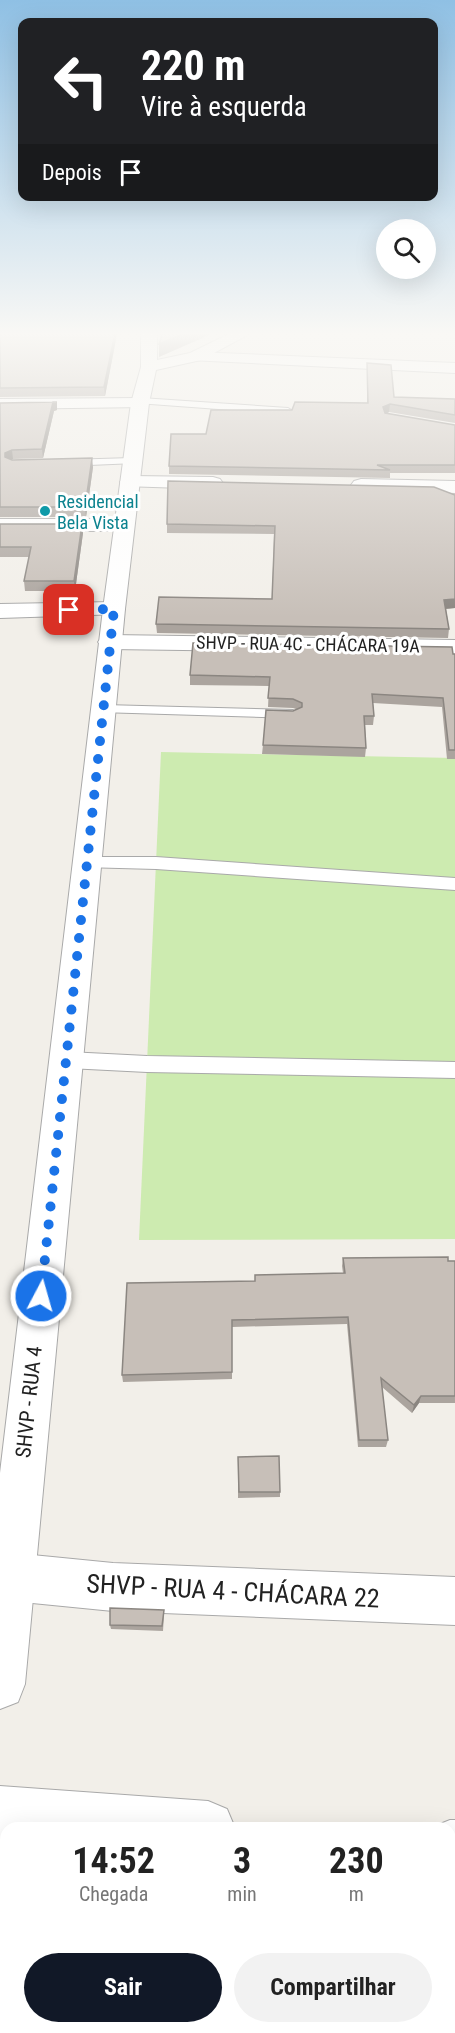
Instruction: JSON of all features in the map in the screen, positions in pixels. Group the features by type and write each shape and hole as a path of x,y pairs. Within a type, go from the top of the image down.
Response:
{"street":[{"name":"SHVP - RUA 4","path":"0,1684 12,1577 8,1508 68,1060 110,642 137,428"},
{"path":"131,471 235,484"},
{"path":"339,485 455,487"},
{"path":"0,525 124,525"},
{"path":"0,611 114,609"},
{"name":"SHVP - RUA 4C - CHÁCARA 19A","path":"110,642 455,647"},
{"name":"SHVP - RUA 4 - CHÁCARA 22","path":"12,1577 113,1587 455,1601"},
{"path":"0,1813 128,1822"}],"lane":[{"path":"49,463 131,471"},
{"path":"104,709 293,714"},
{"path":"88,863 156,863 455,884"},
{"path":"68,1060 455,1070"}],"green space":[{"path":"161,752 455,758 455,1239 139,1240"}],"building":[{"path":"0,428 47,428 42,449 12,450 5,453 5,457 12,460 92,458 85,507 0,507"},
{"path":"207,428 455,428 455,465 377,465 390,470 169,466 171,434 206,434"},
{"path":"168,481 434,487 455,495 455,599 444,600 449,629 156,624 159,597 272,599 275,526 167,524"},
{"path":"0,524 82,524 74,581 24,581 31,547 0,547"},
{"path":"193,643 452,647 453,654 455,654 455,750 449,750 443,698 372,694 374,716 364,716 366,748 263,745 266,710 293,711 302,707 302,703 293,699 268,698 270,677 190,675"},
{"path":"448,1257 448,1261 455,1261 455,1396 421,1396 414,1405 381,1378 388,1440 359,1440 348,1317 232,1320 232,1372 122,1375 127,1283 255,1281 255,1275 345,1273 343,1258"},
{"path":"279,1456 280,1492 239,1492 238,1457"},
{"path":"110,1608 164,1610 162,1626 110,1625"}],"place":[{"name":"Residencial Bela Vista","path":"45,511"}],"route":[{"path":"41,1296 68,1060 114,609 69,610"}]}
